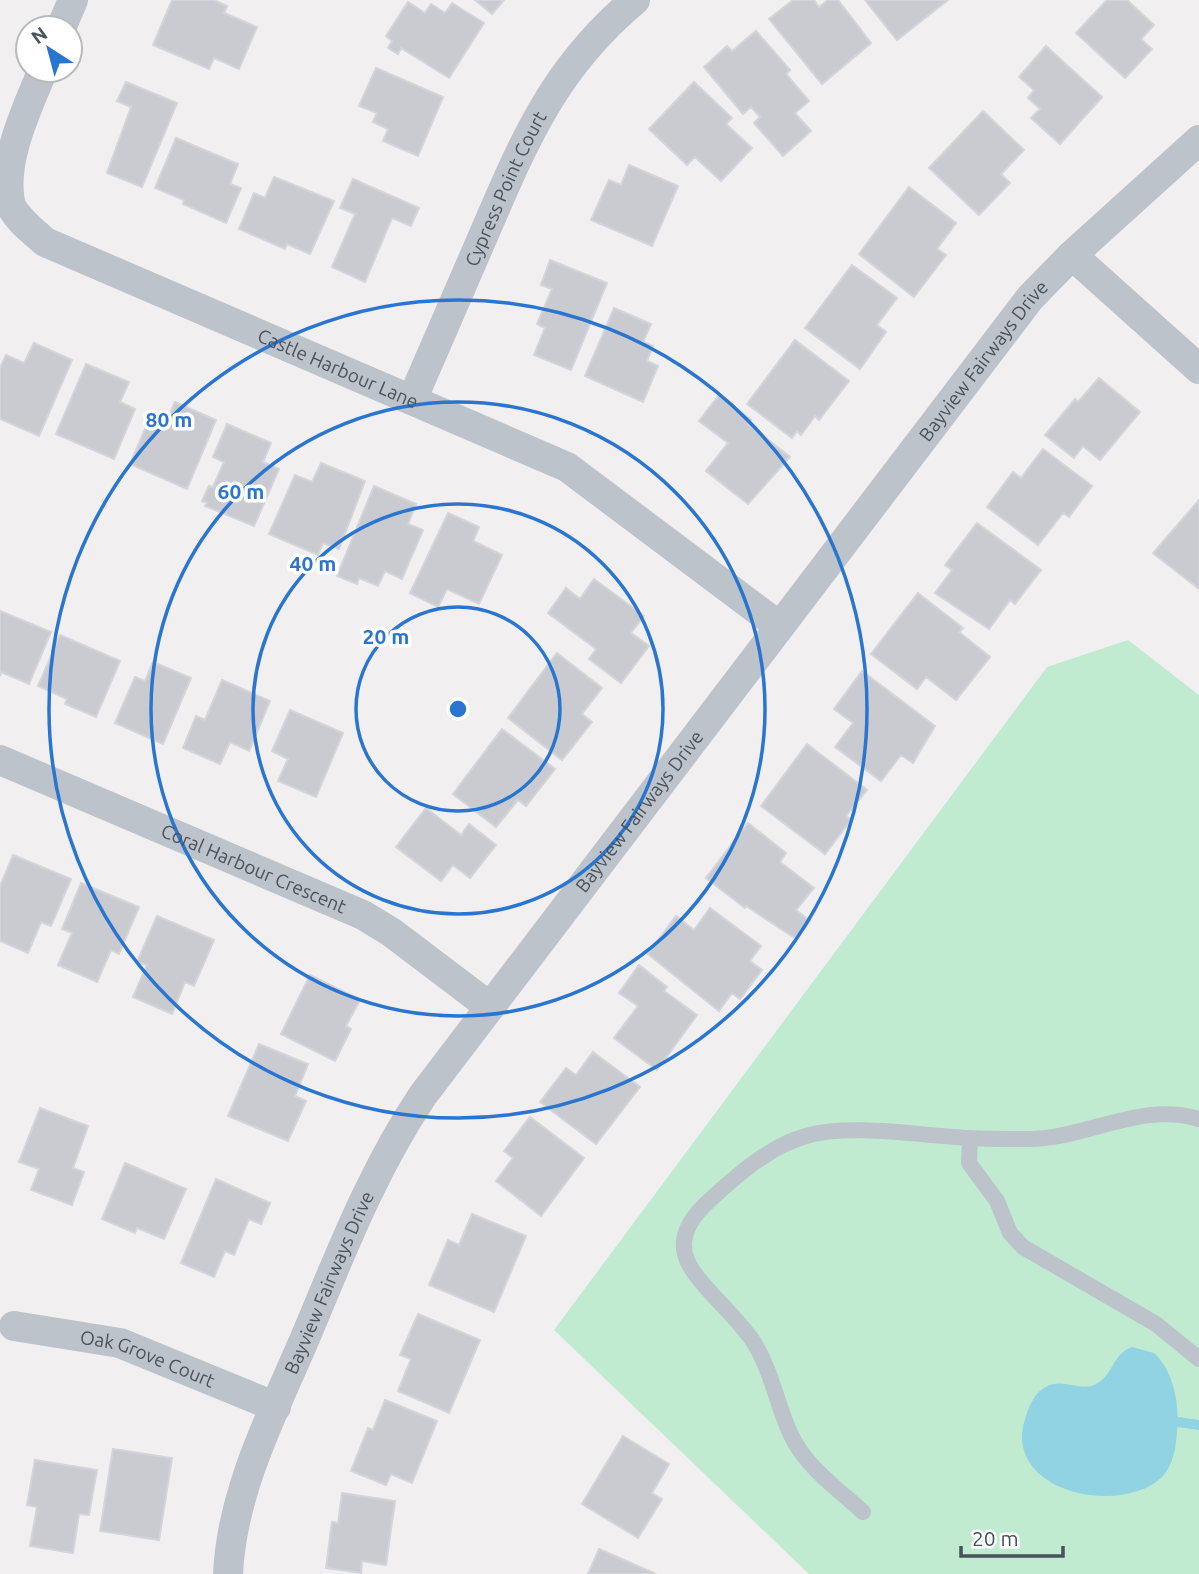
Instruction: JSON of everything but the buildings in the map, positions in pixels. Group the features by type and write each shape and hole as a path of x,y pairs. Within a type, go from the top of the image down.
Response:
{"street":[{"name":"Cypress Point Court","path":"412,400 533,125 571,64 590,42 635,0"},
{"name":"Castle Harbour Lane","path":"37,84 6,163 6,185 11,205 24,223 46,242 567,467 779,626"},
{"name":"Bayview Fairways Drive","path":"228,1574 238,1511 254,1457 370,1185 395,1137 490,1007 1030,298 1072,255 1199,141"},
{"path":"1072,255 1199,369"},
{"name":"Coral Harbour Crescent","path":"0,760 363,915 391,932 490,1007"},
{"name":"Oak Grove Court","path":"14,1326 120,1343 276,1406"}],"lane":[{"path":"863,1512 817,1472 790,1435 773,1379 756,1346 687,1259 684,1240 688,1224 720,1191 763,1156 807,1135 869,1132 970,1139 1044,1139 1082,1133 1122,1119 1183,1114 1199,1119"},
{"path":"970,1139 969,1163 997,1201 1010,1233 1023,1247 1156,1324 1199,1359"}],"green space":[{"path":"1128,640 1199,695 1199,1574 809,1574 554,1330 1047,667"}],"water":[{"path":"1132,1347 1154,1353 1161,1360 1174,1390 1177,1438 1166,1473 1143,1489 1120,1495 1095,1495 1070,1490 1047,1480 1031,1464 1023,1444 1025,1419 1034,1398 1051,1385 1084,1387 1096,1384 1106,1376 1120,1355"}],"waterway":[{"path":"1178,1422 1199,1425"}]}
